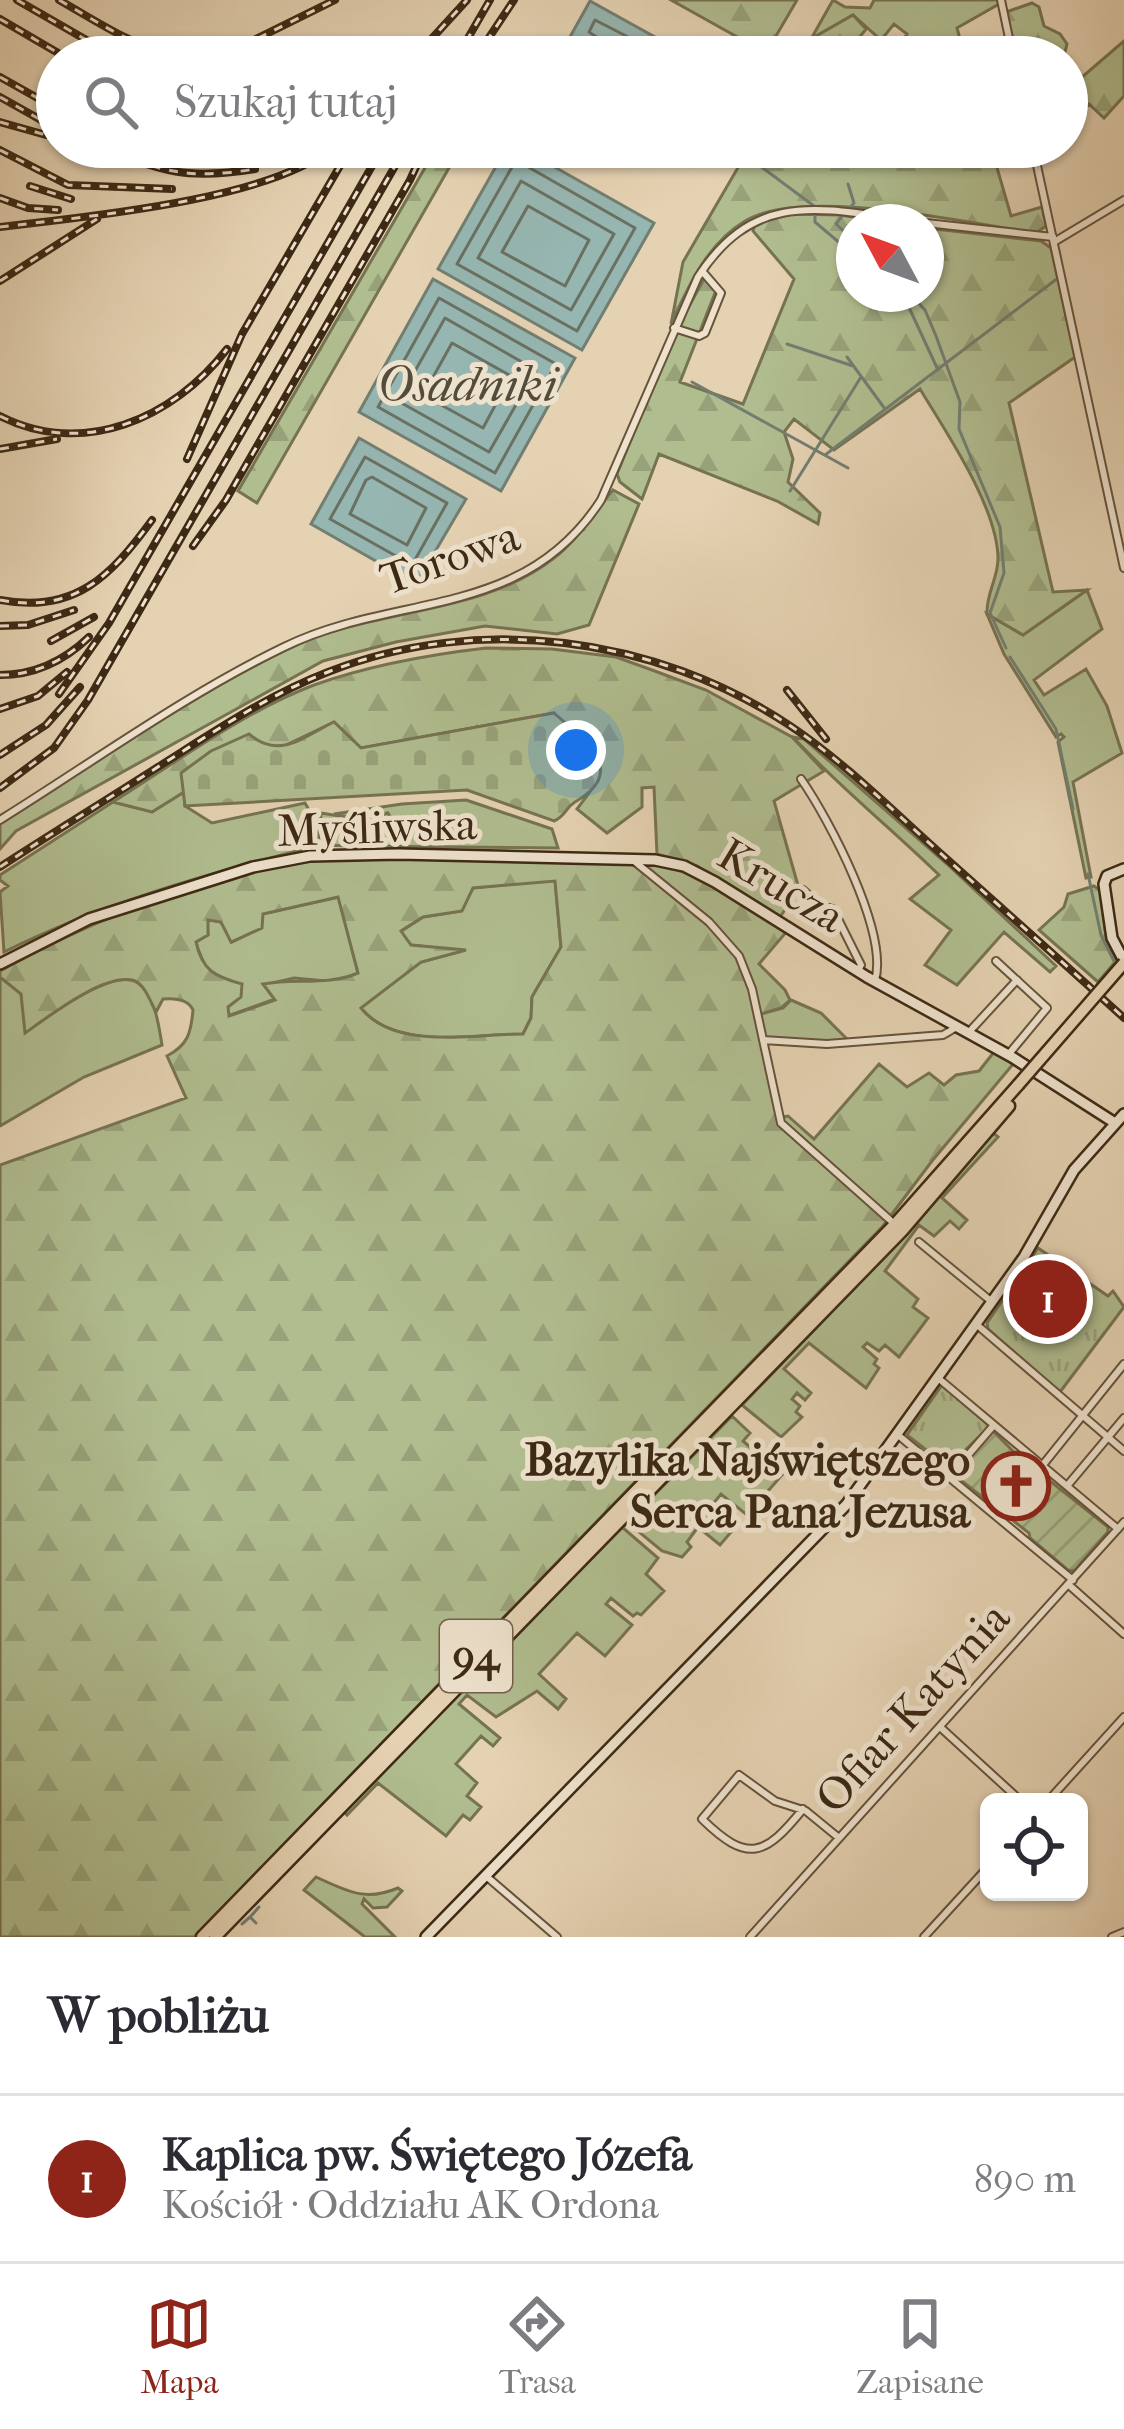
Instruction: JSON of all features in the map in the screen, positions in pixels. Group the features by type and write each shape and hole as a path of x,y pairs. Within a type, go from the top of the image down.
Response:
{"main road":[{"name":"94","path":"215,1937 902,1231 1124,962"},
{"name":"94","path":"202,1937 895,1224 1124,973"}],"street":[{"path":"1001,0 1009,36"},
{"path":"1038,168 1124,568"},
{"path":"1053,240 1124,200"},
{"name":"Torowa","path":"0,820 240,670 292,643 488,589 548,560 579,531 601,500 674,328 702,271 722,246 744,227 776,214 836,211"},
{"name":"Torowa","path":"944,225 1053,240"},
{"path":"674,328 699,336 705,333 721,293 702,271"},
{"path":"801,779 838,848 868,920 875,981"},
{"name":"Myśliwska","path":"0,964 104,914 253,867 310,856 632,858"},
{"path":"632,858 733,948 749,977 773,1099 784,1126 890,1220"},
{"name":"Krucza","path":"632,858 677,864 697,872 858,971 861,965 833,909 821,906 803,890"},
{"path":"1124,868 1107,876 1104,884 1112,938 1124,962"},
{"path":"996,961 1047,1008 1007,1054"},
{"path":"858,971 1007,1054 1115,1124"},
{"path":"967,1035 1017,980"},
{"path":"763,1040 850,1043 943,1035 955,1028"},
{"path":"426,1937 833,1520 1029,1249 1071,1174 1124,1114"},
{"path":"919,1242 992,1302"},
{"path":"976,1324 1124,1450"},
{"path":"1042,1466 1124,1364"},
{"path":"938,1378 1066,1486 1121,1525"},
{"path":"1066,1486 1124,1418"},
{"path":"949,1477 994,1426"},
{"path":"898,1435 1071,1582 1124,1634"},
{"name":"Ofiar Katynia","path":"750,1937 1121,1525"},
{"path":"1055,1793 1124,1717"},
{"path":"940,1727 1012,1793"},
{"path":"803,1809 776,1842 759,1850 731,1844 702,1818 739,1775 778,1803 803,1809 839,1838"},
{"path":"485,1876 557,1937"},
{"path":"924,1937 980,1876"},
{"path":"1112,1937 1124,1931"}],"green space":[{"path":"671,0 797,0 776,36 736,36"},
{"path":"833,0 845,7 870,8 874,0 998,0 999,4 957,28 959,36 906,36 894,24 884,36 877,36 853,15 813,36"},
{"path":"1032,3 1039,7 1044,26 1061,36 1011,36 1006,12"},
{"path":"853,15 866,29 860,36 816,36"},
{"path":"1124,41 1124,96 1104,118 1088,105 1088,72"},
{"path":"425,168 449,168 257,503 238,491"},
{"path":"738,168 997,168 1011,216 1042,207 1046,226 1036,233 944,218 944,204 836,204 772,211 745,221 720,241 692,280 671,324 683,262"},
{"path":"791,214 836,215 836,312 944,312 944,230 1041,241 1051,248 1075,357 1009,403 1053,592 1087,590 1023,635 987,614 998,559 996,539 969,471 920,389 834,450 794,419 784,432 793,459 788,482 820,513 818,524 777,501 659,454 642,499 620,482 617,474 674,334 705,277 717,288 680,382 743,404 794,279 753,231 755,224"},
{"path":"613,490 639,504 589,625 557,634 485,626 323,661 16,831 0,849 0,823 259,663 328,633 462,601 526,577 571,543"},
{"path":"1087,590 1102,629 1034,680 1044,695 1086,669 1107,706 1122,753 1073,782 1091,877 1086,878 1058,742 1064,737 1056,737 1004,654 987,614 1023,635"},
{"path":"486,648 616,657 706,690 792,737 824,771 774,801 799,889 780,917 697,866 657,854 654,787 642,788 642,807 607,833 577,809 598,781 554,713 361,748 334,722 282,747 263,746 182,773 184,792 152,812 113,802 236,723 314,685 398,662"},
{"path":"554,713 588,745 600,767 591,790 554,821 467,790 185,806 181,773 211,751 249,734 260,742 281,746 334,722 361,748"},
{"path":"793,737 804,739 1056,966 1050,972 1004,932 957,985 925,965 951,930 910,899 939,875"},
{"path":"184,792 185,806 212,823 305,803 309,810 304,849 114,905 4,952 0,892 8,886 0,875 113,802 152,812"},
{"path":"466,800 552,829 558,848 352,846 390,817 387,813 364,820 334,814 402,804"},
{"path":"321,813 364,820 388,813 391,818 352,846 318,845"},
{"path":"353,857 645,862 696,875 788,930 759,964 790,1000 757,1015 777,1118 788,1116 814,1139 879,1064 907,1087 929,1073 944,1085 956,1075 979,1071 994,1052 1014,1063 883,1226 194,1937 0,1937 0,1165 186,1098 167,1056 187,1038 193,1010 184,1001 163,999 156,1012 139,983 123,980 78,997 25,1033 21,994 0,977 0,971 83,929 170,895 307,862","holes":["555,881 561,947 532,997 531,1018 523,1034 414,1035 376,1021 361,1008 421,962 466,950 411,945 401,931 423,917 462,911 473,888","338,897 358,973 263,984 275,1000 229,1016 228,1007 241,997 242,984 218,975 202,960 196,942 208,935 208,920 221,922 231,942 262,928 263,914"]},
{"path":"555,880 561,947 532,997 531,1018 523,1034 413,1035 375,1021 360,1007 421,962 462,951 411,945 400,932 423,917 461,911 472,888"},
{"path":"1094,886 1100,890 1106,937 1116,961 1098,982 1039,930 1064,907 1068,894"},
{"path":"339,897 358,973 337,982 294,978 264,985 275,999 228,1016 196,942 208,935 207,919 221,922 232,942 261,928 262,914"},
{"path":"0,977 21,993 26,1032 97,987 127,980 138,983 152,1003 162,1045 84,1077 0,1126"},
{"path":"791,1000 821,1013 850,1042 764,1039 757,1015 783,1008"},
{"path":"992,1132 998,1137 942,1198 967,1220 959,1229 950,1221 934,1236 919,1225 885,1271 918,1299 913,1307 928,1318 899,1357 885,1345 879,1351 867,1343 863,1347 877,1359 874,1364 879,1368 866,1388 809,1343 784,1369 811,1393 805,1400 797,1393 792,1399 802,1417 781,1437 742,1405 914,1226"},
{"path":"1038,1248 1108,1296 1113,1291 1124,1307 1060,1392 988,1329 987,1323"},
{"path":"942,1385 990,1426 954,1461 952,1470 907,1435"},
{"path":"732,1416 750,1433 743,1441 782,1475 747,1515 721,1494 707,1511 732,1531 720,1545 698,1527 682,1557 662,1551 627,1522"},
{"path":"993,1431 1108,1527 1075,1570 1069,1571 954,1475"},
{"path":"626,1524 623,1528 658,1558 646,1574 664,1591 641,1615 633,1616 611,1598 606,1604 632,1625 605,1656 577,1633 539,1674 566,1699 558,1709 537,1691 496,1717 467,1695 459,1704 500,1738 493,1746 481,1736 456,1764 477,1783 467,1796 481,1807 470,1820 463,1815 446,1836 378,1783 347,1815 343,1811"},
{"path":"316,1877 356,1893 402,1891 387,1907 373,1908 364,1899 362,1904 395,1937 365,1937 304,1890"}],"water":[{"path":"590,1 653,36 571,36"},
{"name":"Osadniki","path":"495,168 556,168 654,223 582,350 438,269"},
{"name":"Osadniki","path":"433,279 575,358 501,491 359,412"},
{"path":"359,438 466,499 416,584 311,524"}],"waterway":[{"path":"763,168 814,206"},
{"path":"848,184 853,204"},
{"path":"815,215 815,222 836,240"},
{"path":"825,455 1058,278"},
{"path":"911,312 938,370"},
{"path":"926,312 960,402 959,429 1000,527 1004,573 990,613 1006,648"},
{"path":"787,344 853,366"},
{"path":"847,357 885,409"},
{"path":"790,491 861,377"},
{"path":"692,382 848,468"},
{"path":"1010,657 1056,729 1073,809"},
{"path":"1088,874 1101,935 1115,963"},
{"path":"251,1916 259,1907"},
{"path":"242,1924 250,1917 256,1923"}],"railway":[{"path":"17,0 80,36"},
{"path":"59,0 123,36"},
{"path":"262,36 335,0"},
{"path":"434,36 467,0"},
{"path":"469,36 490,0"},
{"path":"490,36 514,0"},
{"path":"0,19 36,40"},
{"path":"0,77 36,97"},
{"path":"0,97 36,117"},
{"path":"0,122 36,132"},
{"path":"0,150 68,185 172,189"},
{"path":"161,168 211,174 255,169"},
{"path":"0,227 175,203 296,168"},
{"path":"187,459 242,334 339,168"},
{"path":"59,694 109,623 371,168"},
{"path":"0,788 54,748 88,700 394,168"},
{"path":"193,546 226,500 415,168"},
{"path":"30,186 71,199"},
{"path":"0,198 28,208 58,210"},
{"path":"0,281 97,219"},
{"path":"0,416 63,433 124,424 180,395 227,349"},
{"path":"0,449 57,439"},
{"path":"0,600 26,603 70,596 106,574 152,520"},
{"path":"0,626 28,625 74,610"},
{"path":"51,641 94,617"},
{"path":"0,675 48,665 89,637"},
{"path":"0,867 242,714 328,672 385,654 444,643 504,639 564,643 682,671 789,725 870,789 1124,1018"},
{"path":"0,709 38,696 67,672"},
{"path":"0,755 46,725 80,687"},
{"path":"787,690 826,739"}],"place":[{"name":"Kaplica pw. Świętego Józefa","path":"1048,1299"},
{"name":"Bazylika Najświętszego Serca Pana Jezusa","path":"1016,1486"}]}
